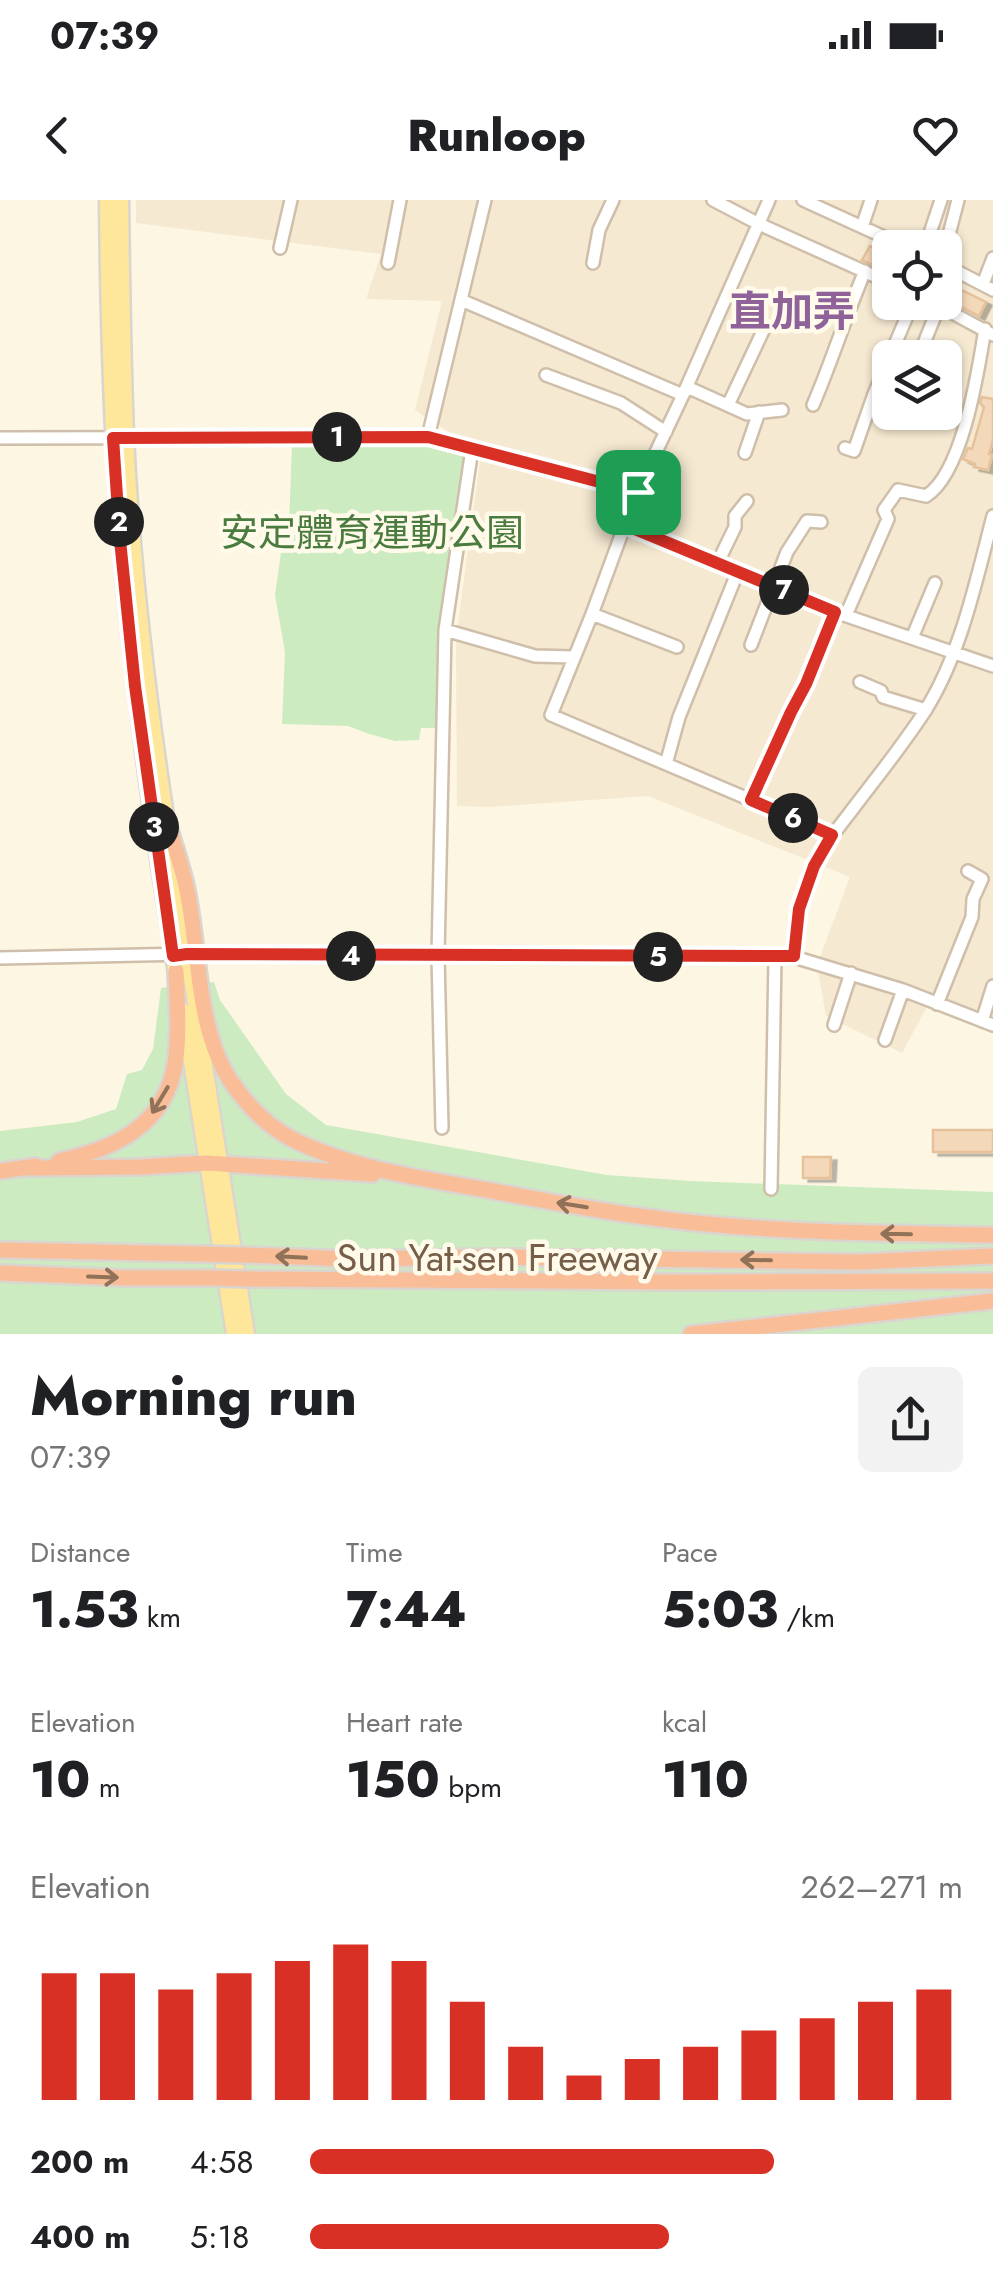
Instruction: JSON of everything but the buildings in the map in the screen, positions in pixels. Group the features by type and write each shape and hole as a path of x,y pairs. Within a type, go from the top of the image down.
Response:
{"highway":[{"path":"27,1168 113,1145 130,1135 162,1101 175,1064 186,886 166,820"},
{"path":"183,959 229,1079 269,1124 324,1152 408,1176 648,1218 834,1233 993,1235"},
{"path":"0,1170 214,1164 408,1176"},
{"name":"Sun Yat-sen Freeway","path":"0,1250 348,1259 860,1262 993,1256"},
{"name":"Sun Yat-sen Freeway","path":"0,1273 128,1278 593,1282 993,1281"},
{"path":"691,1334 991,1301"}],"main road":[{"path":"107,200 120,438 166,820"},
{"path":"121,200 120,540 135,686 183,959 214,1164 234,1334"},
{"path":"214,1164 247,1334"}],"street":[{"path":"280,248 291,200"},
{"path":"388,264 400,200"},
{"path":"428,437 485,200"},
{"path":"593,263 598,230 614,200"},
{"path":"713,200 872,274"},
{"path":"769,200 638,492 551,715 832,835"},
{"path":"803,200 872,232"},
{"path":"862,227 872,200"},
{"path":"932,230 941,200"},
{"path":"950,230 958,200"},
{"path":"962,274 988,287 993,258"},
{"path":"813,405 865,271"},
{"path":"461,300 748,414 782,410"},
{"path":"751,800 784,725 888,519 884,510 898,490 926,496 935,490 956,451 989,332 962,318"},
{"path":"844,448 854,451 906,320"},
{"path":"728,405 762,331"},
{"path":"546,375 621,403 666,432"},
{"path":"745,453 759,412"},
{"path":"0,438 428,437 638,492"},
{"path":"442,1128 438,956 445,630 472,449"},
{"path":"718,562 735,527 735,516 747,501"},
{"path":"794,956 799,909 814,866 832,835 926,710 953,652 993,517"},
{"path":"752,645 787,552 808,521 820,522"},
{"path":"625,525 841,613 993,666"},
{"path":"666,764 679,717 738,570"},
{"path":"912,638 935,583"},
{"path":"592,614 678,647"},
{"path":"445,630 535,656 574,657"},
{"path":"860,682 881,691 883,697 926,710"},
{"path":"937,1004 972,918 973,899 982,879 968,872"},
{"path":"0,958 794,956 903,990 987,1023 993,986"},
{"path":"771,1189 775,957"},
{"path":"834,1025 850,973"},
{"path":"885,1040 903,990"}],"shaded area":[{"path":"136,200 993,200 993,1027 928,1005 902,1053 826,1016 817,965 850,877 648,796 457,806 456,639 481,453 415,410 442,301 366,299 381,254 136,223"}],"green space":[{"name":"安定體育運動公園","path":"428,441 466,450 436,728 421,728 419,740 395,741 348,726 282,724 285,652 275,595 281,553 288,552 292,444"},
{"path":"214,982 220,1000 286,1094 326,1125 607,1175 993,1192 993,1334 0,1334 0,1131 77,1122 116,1109 127,1074 142,1070 153,1049 161,988"}],"district":[{"name":"直加弄","path":"792,311"}],"route":[{"path":"428,437 638,492 625,525 835,612 751,800 832,835 814,866 799,909 794,956 173,956 135,686 113,438 428,437"}]}
